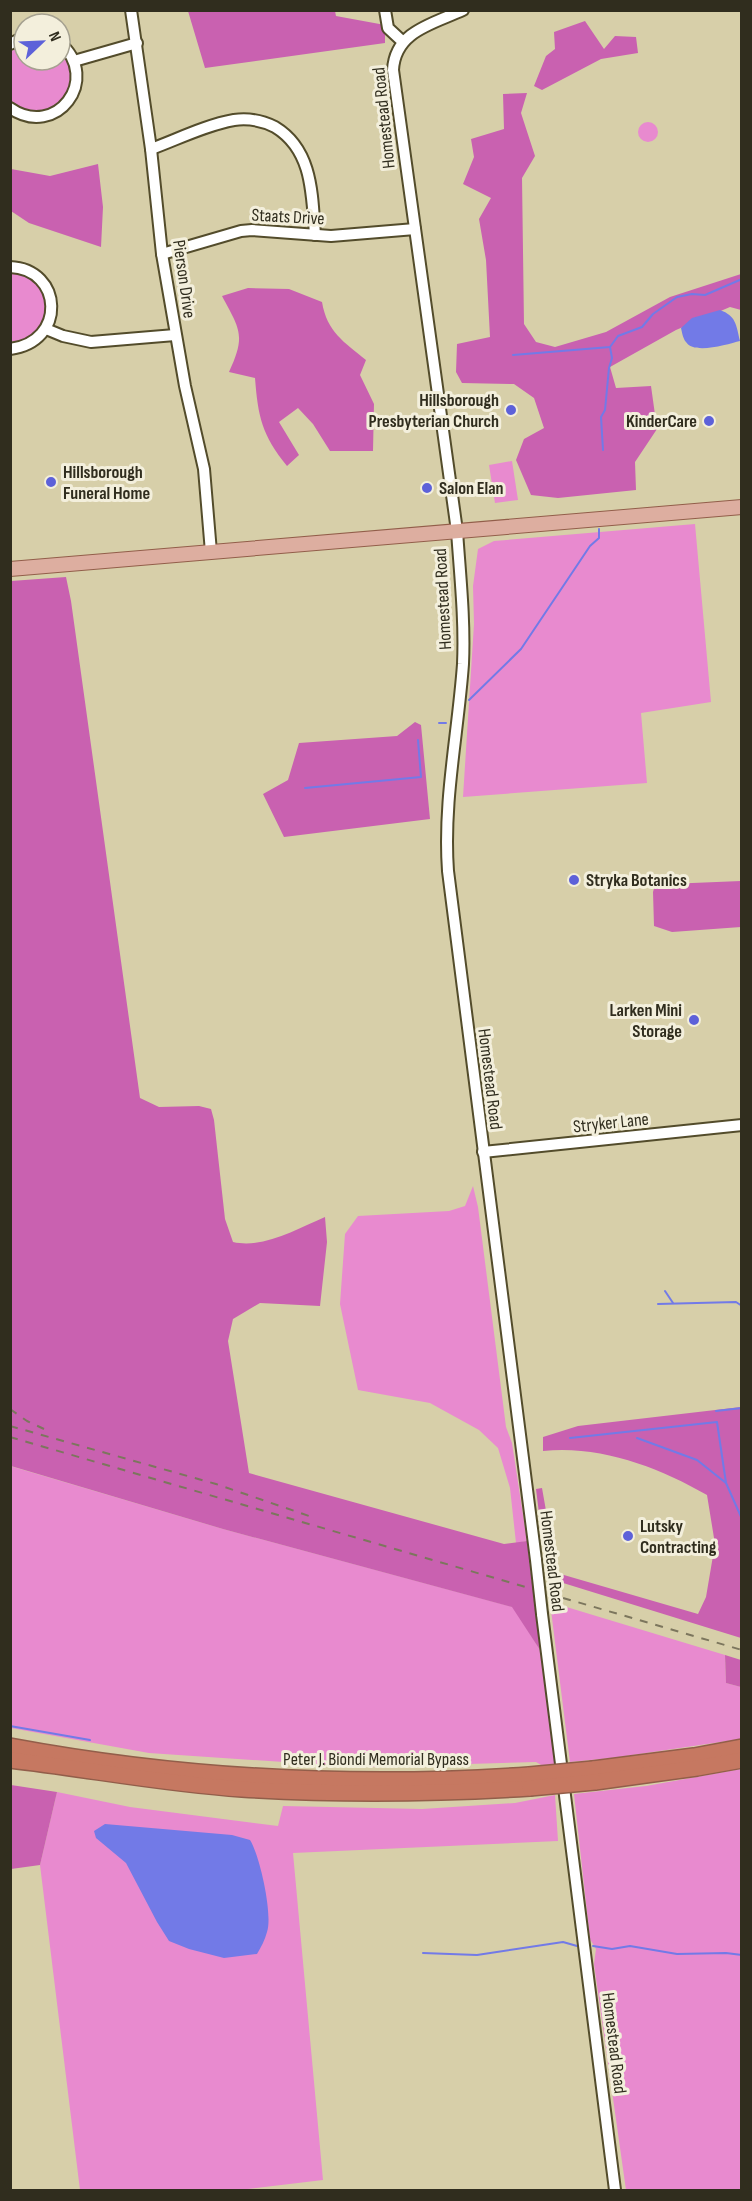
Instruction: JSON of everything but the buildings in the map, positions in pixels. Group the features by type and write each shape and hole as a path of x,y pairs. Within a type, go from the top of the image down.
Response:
{"highway":[{"name":"Peter J. Biondi Memorial Bypass","path":"10,1746 155,1767 246,1776 355,1781 469,1779 530,1782"},
{"name":"Peter J. Biondi Memorial Bypass","path":"594,1776 741,1747"},
{"name":"Peter J. Biondi Memorial Bypass","path":"10,1760 175,1783 258,1790 416,1794 594,1776 678,1771 741,1760"}],"main road":[{"path":"10,568 741,507"}],"street":[{"name":"Pierson Drive","path":"131,10 151,149 162,254 175,335 204,469 211,552"},
{"path":"385,11 388,28 402,41 418,30 464,10"},
{"name":"Homestead Road","path":"402,41 395,54 393,70 456,531 464,636 448,794 447,854 454,930 615,2190"},
{"path":"74,61 137,43"},
{"path":"10,108 32,117 46,116 59,110 69,101 76,88 77,74 72,57"},
{"path":"151,149 237,119 270,125 283,132 292,141 305,160 311,191 315,235"},
{"name":"Staats Drive","path":"162,254 241,231 331,236 415,229"},
{"path":"10,267 19,267 31,272 41,280 52,303 51,316 46,328 37,339 25,346 10,349"},
{"path":"46,328 71,339 91,342 175,335"},
{"name":"Stryker Lane","path":"483,1152 741,1125"}],"shaded area":[{"path":"188,11 335,11 336,16 385,25 385,43 205,68"},
{"path":"585,21 604,49 615,36 636,37 638,53 601,59 542,90 534,86 546,56 555,49 554,32"},
{"path":"12,51 12,72 70,72 71,78 67,91 60,101 50,108 37,111 24,109 10,100 10,52"},
{"path":"527,93 521,113 535,156 522,178 524,324 536,342 555,347 606,332 670,297 741,274 741,310 730,307 676,330 610,367 616,388 651,386 657,429 635,462 636,490 558,498 531,495 516,460 524,439 544,428 534,398 514,384 462,383 456,372 457,344 490,337 486,260 479,219 491,198 463,184 474,157 471,139 504,129 503,94"},
{"path":"648,122 655,125 658,132 655,139 648,142 641,139 638,132 641,125"},
{"path":"98,164 103,207 101,247 29,223 11,211 11,169 50,176"},
{"path":"10,272 22,273 36,281 47,300 42,323 35,332 25,339 11,342"},
{"path":"248,288 289,289 322,302 332,329 366,360 360,375 374,404 373,451 330,451 313,424 298,408 279,422 299,455 287,466 272,445 263,425 255,378 229,372 238,349 239,333 222,296"},
{"path":"720,310 732,318 740,341 703,348 690,346 683,337 681,328 692,318"},
{"path":"512,461 518,500 495,503 489,465"},
{"path":"695,524 711,702 641,713 647,783 463,797 474,624 473,586 478,549 494,541"},
{"path":"66,577 140,1098 159,1107 199,1106 211,1109 225,1219 233,1242 256,1243 268,1240 325,1217 327,1242 320,1306 260,1303 233,1319 228,1341 249,1473 504,1544 527,1541 540,1650 512,1607 223,1529 11,1466 11,581"},
{"path":"415,722 421,725 430,819 284,837 263,794 288,780 299,743 397,736"},
{"path":"657,878 668,884 741,881 741,927 672,932 654,926 653,892"},
{"path":"473,1186 478,1207 506,1427 512,1443 527,1541 516,1543 510,1488 498,1448 479,1430 430,1403 358,1390 340,1304 345,1234 358,1216 449,1211 465,1206"},
{"path":"741,1407 741,1638 547,1578 536,1489 542,1488 557,1573 698,1614 706,1597 715,1544 707,1495 669,1475 628,1460 586,1451 543,1451 543,1437 578,1426"},
{"path":"10,1466 223,1529 513,1607 540,1650 556,1765 543,1766 536,1762 369,1767 149,1753 11,1728"},
{"path":"550,1602 725,1655 726,1683 741,1687 741,1739 570,1762"},
{"path":"725,1655 741,1660 741,1687 726,1683"},
{"path":"741,1769 741,2190 626,2190 594,1964 596,1949 590,1939 574,1794 646,1786"},
{"path":"11,1785 57,1792 40,1865 11,1869"},
{"path":"57,1792 130,1807 278,1826 283,1806 422,1809 515,1803 555,1795 558,1841 293,1853 323,2180 239,2190 80,2190 40,1865"},
{"path":"105,1824 232,1835 250,1840 261,1872 268,1913 267,1932 257,1954 224,1958 169,1941 126,1863 96,1838 94,1831"}],"waterway":[{"path":"513,355 610,347 618,336 642,327 653,314 677,297 692,294 705,295 742,279"},
{"path":"603,450 601,417 605,410 612,358 610,347"},
{"path":"469,700 521,649 590,546 599,538 599,529"},
{"path":"439,723 446,723"},
{"path":"305,788 421,777 418,740"},
{"path":"665,1291 673,1303"},
{"path":"658,1304 736,1302 742,1306"},
{"path":"716,1411 742,1408"},
{"path":"570,1438 717,1422 726,1483"},
{"path":"637,1438 697,1460 726,1483 742,1519"},
{"path":"10,1726 90,1740"},
{"path":"423,1953 477,1955 563,1942 577,1946"},
{"path":"593,1946 612,1949 630,1946 677,1954 742,1955"}],"railway":[{"path":"10,1409 44,1429"},
{"path":"10,1426 216,1484 312,1517"},
{"path":"10,1437 742,1650"}],"place":[{"name":"Hillsborough Presbyterian Church","path":"511,410"},
{"name":"KinderCare","path":"709,421"},
{"name":"Hillsborough Funeral Home","path":"51,482"},
{"name":"Salon Elan","path":"427,488"},
{"name":"Stryka Botanics","path":"574,880"},
{"name":"Larken Mini Storage","path":"694,1020"},
{"name":"Lutsky Contracting","path":"628,1536"}]}
